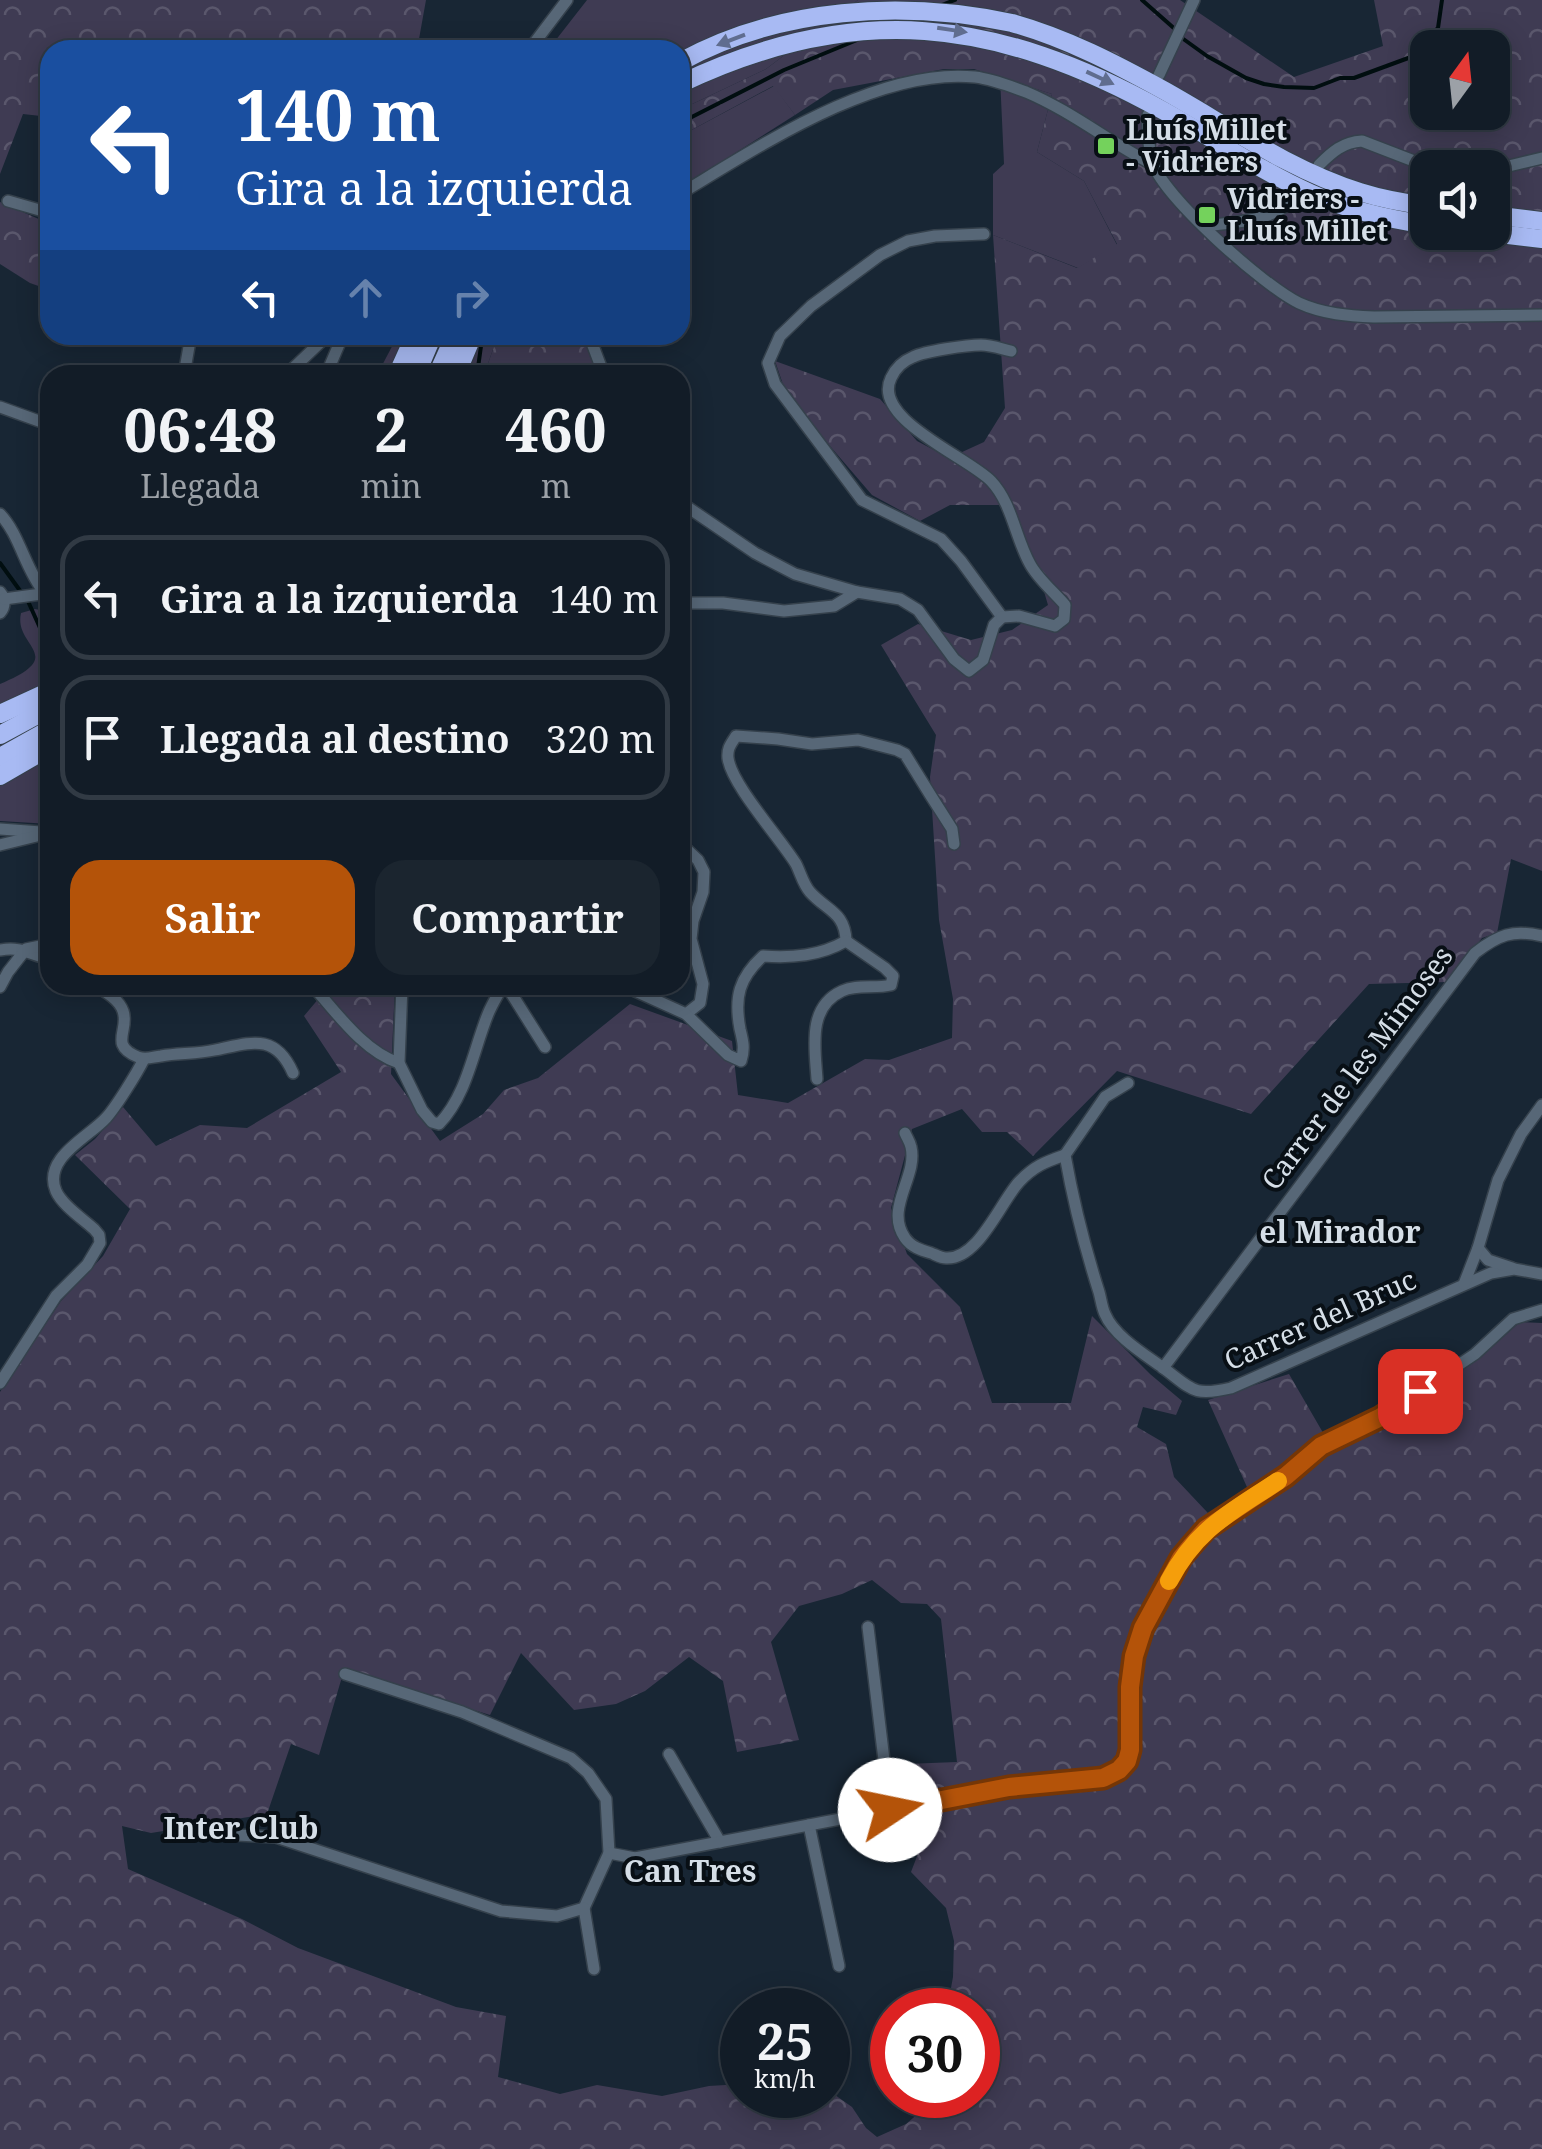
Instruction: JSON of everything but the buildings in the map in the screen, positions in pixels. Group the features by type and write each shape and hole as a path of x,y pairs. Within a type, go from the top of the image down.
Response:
{"highway":[{"path":"690,58 734,38 784,30 878,25 1012,33 1066,42 1323,178 1362,193 1410,202"},
{"path":"690,79 784,30"},
{"path":"1012,33 1312,194 1356,210 1410,221"},
{"path":"1510,217 1542,221"},
{"path":"1510,236 1542,240"},
{"path":"0,714 40,695"},
{"path":"0,735 40,713"},
{"path":"0,757 40,734"},
{"path":"0,776 40,754"}],"street":[{"path":"536,40 566,0"},
{"path":"1159,75 1192,6"},
{"path":"690,188 848,102 889,87 960,77 995,82 1048,102 1152,164"},
{"path":"1148,116 1152,164 1163,182 1236,257 1300,304 1348,316 1542,315"},
{"path":"1319,166 1340,146 1362,141 1410,160"},
{"path":"1510,166 1542,158"},
{"path":"1204,226 1263,218 1296,197"},
{"path":"8,200 40,210"},
{"path":"984,234 908,240 880,254 780,336 768,362 774,384 862,500 940,539 962,561 1002,617"},
{"path":"296,365 318,345"},
{"path":"690,509 794,574 856,592 900,599 918,610 954,658 969,671 984,660 994,626 1002,617 1019,616 1055,626 1064,619 1065,605 1032,568 1003,497 989,479 923,436 888,396 888,384 896,368 913,356 982,345 1011,351"},
{"path":"0,407 40,421"},
{"path":"0,514 40,586"},
{"path":"690,603 784,611 834,606 856,592"},
{"path":"0,612 6,596 40,593"},
{"path":"846,941 846,927 840,918 812,894 738,781 728,758 728,747 736,736 812,744 858,740 897,750 905,754 952,829 954,844"},
{"path":"0,828 40,832"},
{"path":"0,845 40,835"},
{"path":"686,1014 700,1003 703,984 690,938 703,892 704,872 690,852"},
{"name":"Carrer de les Mimoses","path":"1163,1368 1475,953 1493,939 1521,931 1542,936"},
{"path":"644,995 686,1014 728,1055 741,1061 745,1051 737,997 746,971 763,956 814,954 846,941"},
{"path":"817,1079 814,1034 817,1017 826,1003 842,991 891,985 893,976 846,941"},
{"path":"0,950 40,946"},
{"path":"26,949 40,957"},
{"path":"0,987 26,949"},
{"path":"107,995 119,1004 124,1018 122,1045 144,1059 260,1042 280,1052 293,1073"},
{"path":"322,995 373,1049 399,1063"},
{"path":"402,995 399,1063 422,1110 439,1124 452,1111 498,995"},
{"path":"511,995 546,1047"},
{"path":"0,1383 56,1296 88,1266 100,1244 99,1235 59,1196 54,1182 57,1167 72,1147 108,1117 144,1059"},
{"path":"905,1133 912,1148 898,1209 904,1238 916,1248 946,1258 958,1256 978,1243 1016,1185 1037,1165 1065,1155 1106,1097 1128,1083"},
{"path":"1464,1284 1498,1180 1521,1134 1542,1105"},
{"name":"Carrer del Bruc","path":"1065,1155 1105,1316 1143,1356 1176,1381 1206,1394 1231,1388 1491,1274 1514,1269 1542,1274"},
{"path":"1478,1248 1488,1260 1514,1269"},
{"path":"609,1854 635,1858 1009,1787 1103,1778 1119,1770 1130,1750 1130,1674 1143,1628 1181,1558 1206,1529 1286,1476 1321,1446 1393,1409 1475,1354 1514,1319 1542,1310"},
{"path":"868,1627 890,1810"},
{"path":"345,1674 462,1712 572,1758 588,1773 606,1800 609,1854 584,1908 594,1969"},
{"path":"669,1754 720,1842"},
{"path":"809,1826 839,1966"},
{"path":"197,1832 276,1838 501,1911 557,1916 584,1908"}],"green space":[{"path":"0,0 426,0 419,40 40,40 40,116 23,114 0,174"},
{"path":"587,0 858,0 766,69 690,105 690,40 556,40"},
{"path":"858,0 1180,0 1294,77 1383,46 1374,0 1542,0 1542,871 1511,859 1497,933 1482,938 1447,982 1369,984 1251,1114 1117,1071 1033,1156 1007,1132 982,1132 962,1109 912,1129 891,1208 907,1254 960,1307 992,1403 1071,1403 1092,1316 1182,1401 1176,1415 1143,1407 1137,1427 1166,1444 1174,1477 1223,1529 1255,1505 1208,1400 1289,1374 1333,1450 1377,1430 1482,1356 1520,1322 1542,1323 1542,2149 0,2149 0,1392 61,1301 103,1256 130,1209 75,1155 123,1107 156,1146 200,1125 247,1128 341,1072 304,1016 322,995 395,995 391,1074 440,1141 483,1114 504,1090 538,1078 630,1004 732,1041 738,1095 788,1103 865,1059 889,1060 952,1038 953,999 939,920 930,777 936,735 881,645 918,624 971,640 1012,630 1048,605 1035,561 1011,505 950,505 920,521 872,495 787,396 775,361 880,399 917,441 949,458 984,442 1005,408 993,235 1077,268 1117,244 1084,181 1037,152 1052,94 974,69 944,69 833,90 795,115 773,86 690,131 690,105 766,69","holes":["872,1580 901,1603 927,1604 941,1619 957,1762 906,1764 921,1846 911,1872 946,1908 954,1941 951,1988 1000,1988 1000,2118 913,2118 877,2137 850,2106 850,2118 720,2118 720,2085 662,2096 597,2085 560,2094 498,2077 506,2016 456,2007 298,1948 128,1869 122,1826 151,1833 267,1814 291,1744 319,1755 344,1670 490,1715 521,1653 574,1710 616,1704 645,1691 689,1657 723,1681 737,1752 799,1740 771,1642 799,1606 842,1594"]},
{"path":"1000,77 1052,94 1037,152 1084,181 1117,245 1078,268 993,235 993,174 1004,164"},
{"path":"774,86 795,115 690,182 690,131"},
{"path":"0,202 40,220 40,286 0,264"},
{"path":"393,345 494,345 488,365 382,365"},
{"path":"494,345 586,345 594,365 488,365"},
{"path":"40,610 40,823 0,821 0,684 21,674 35,658 21,625 21,613"}],"waterway":[{"path":"939,6 955,0"},
{"path":"1142,0 1176,30"},
{"path":"1436,30 1442,0"},
{"path":"1182,38 1246,78 1284,87 1314,88 1410,57"},
{"path":"690,118 784,70 857,40"},
{"path":"478,365 482,345"},
{"path":"0,563 21,592"},
{"path":"27,599 40,628"}],"slow traffic":[{"path":"1169,1581 1181,1558 1206,1529 1278,1481"}],"place":[{"name":"Lluís Millet - Vidriers","path":"1106,146"},
{"name":"Vidriers - Lluís Millet","path":"1207,215"}],"district":[{"name":"el Mirador","path":"1340,1233"},
{"name":"Inter Club","path":"241,1829"},
{"name":"Can Tres","path":"690,1872"}],"route":[{"path":"890,1810 1009,1787 1114,1774 1127,1761 1130,1750 1130,1674 1134,1656 1143,1628 1181,1558 1206,1529 1286,1476 1321,1446 1381,1417 1420,1391"}]}
